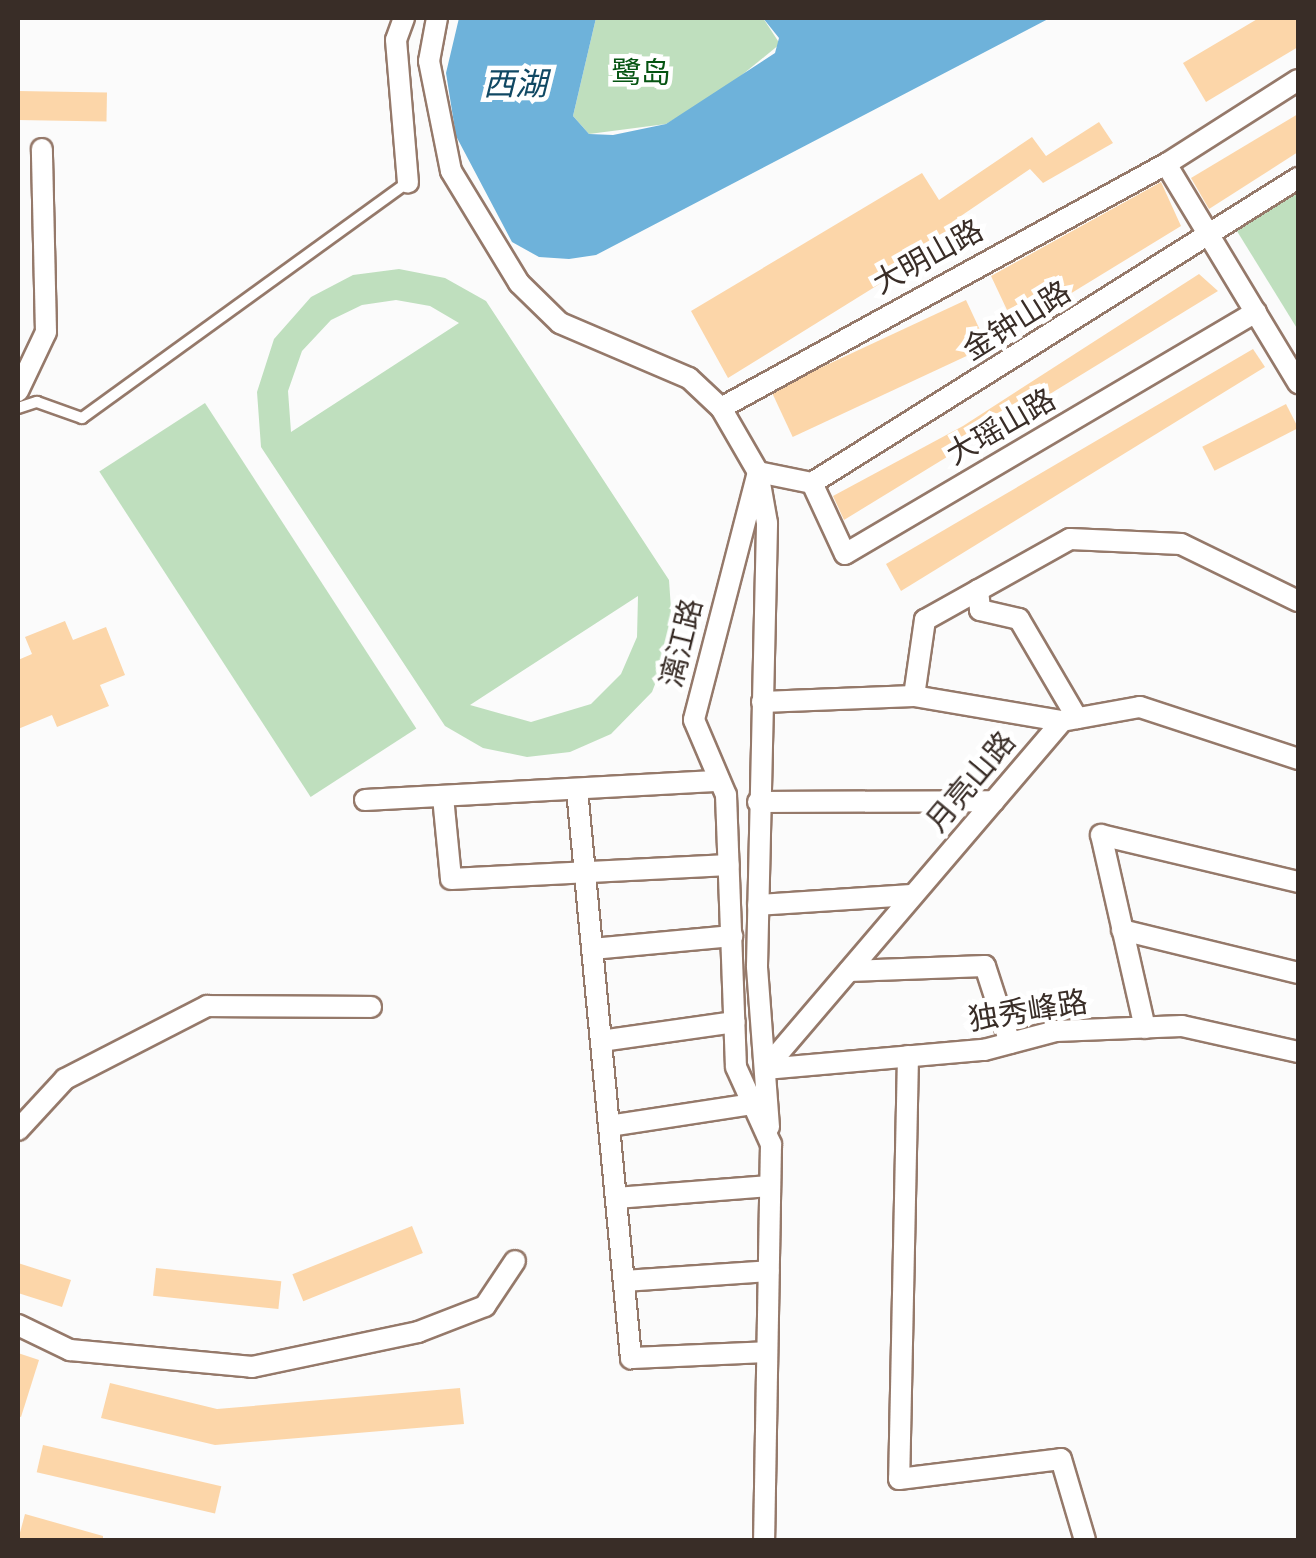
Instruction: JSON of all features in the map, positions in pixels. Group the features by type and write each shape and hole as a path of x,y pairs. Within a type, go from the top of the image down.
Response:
{"street":[{"path":"404,18 396,40 408,182"},
{"path":"437,18 429,61 452,171 518,283 560,324 689,378 721,408 758,472 766,523 758,905 770,1144"},
{"name":"大明山路","path":"721,408 1166,164 1298,80"},
{"path":"18,391 46,332 42,149"},
{"path":"1166,164 1298,383"},
{"name":"金钟山路","path":"812,483 1298,178"},
{"name":"大瑶山路","path":"812,483 845,554 1256,312"},
{"path":"758,472 812,483"},
{"name":"漓江路","path":"758,472 694,720 720,780 729,865 736,1066 770,1144 764,1540"},
{"path":"914,696 925,620 1070,540 1181,544 1298,601"},
{"path":"978,590 980,610 1019,619 1070,720"},
{"path":"762,702 914,696 1070,720 1140,707 1298,758"},
{"name":"月亮山路","path":"765,1069 994,801 1070,720"},
{"path":"365,800 720,780"},
{"path":"577,790 631,1358 768,1352"},
{"path":"443,797 452,879 729,865"},
{"path":"758,802 994,801"},
{"path":"1144,1028 1101,835 1298,882"},
{"path":"758,905 914,895"},
{"path":"1122,930 1298,973"},
{"path":"592,949 732,936"},
{"path":"849,970 984,966 1010,1043"},
{"path":"18,1130 65,1079 207,1006 371,1007"},
{"path":"601,1040 735,1022"},
{"name":"独秀峰路","path":"765,1069 908,1056 1010,1043 1056,1032 1182,1026 1298,1052"},
{"path":"908,1056 899,1479 1062,1458 1085,1540"},
{"path":"609,1126 753,1104"},
{"path":"616,1198 770,1186"},
{"path":"18,1325 70,1350 252,1366 418,1332 485,1306 515,1260"},
{"path":"624,1281 768,1272"}],"lane":[{"path":"18,408 38,402 82,418 408,182"}],"green space":[{"name":"鹭岛","path":"596,18 763,18 780,44 721,92 666,124 589,134 573,116"},
{"path":"1298,181 1298,330 1232,223"},
{"path":"399,269 445,278 486,301 669,580 673,638 652,692 611,734 570,752 527,757 483,748 445,726 261,447 257,392 274,339 311,297 353,275","holes":["396,300 430,306 459,323 291,432 288,391 302,351 331,320 362,305","638,596 637,637 621,674 591,704 531,722 470,705"]},
{"path":"205,403 416,728 311,797 99,472"}],"water":[{"name":"西湖","path":"459,18 596,18 573,116 589,134 613,135 666,124 775,53 779,38 763,18 1050,18 596,255 569,259 539,257 512,242 456,136 446,73"}],"building":[{"path":"1259,18 1298,18 1298,47 1206,102 1183,63"},
{"path":"18,91 107,93 106,122 18,120"},
{"path":"1298,114 1298,152 1209,209 1191,178"},
{"path":"1099,122 1113,143 1043,183 1030,169 952,222 960,234 728,378 691,311 922,173 939,200 1032,137 1046,156"},
{"path":"1161,182 1181,226 1029,319 1017,305 1007,310 991,276"},
{"path":"1199,274 1218,291 844,520 833,496 963,426"},
{"path":"966,300 988,346 793,437 771,391"},
{"path":"1253,349 1265,367 901,591 886,564"},
{"path":"1286,404 1298,428 1215,471 1202,447"},
{"path":"65,621 73,640 106,627 125,675 100,685 109,706 57,727 52,715 18,729 18,660 32,654 25,637"},
{"path":"412,1226 423,1253 303,1301 292,1274"},
{"path":"18,1263 71,1280 62,1307 18,1293"},
{"path":"156,1268 281,1281 278,1309 153,1296"},
{"path":"18,1353 39,1360 21,1417 18,1416"},
{"path":"110,1383 217,1409 460,1388 464,1424 215,1445 101,1418"},
{"path":"43,1445 221,1486 215,1513 37,1472"},
{"path":"25,1514 103,1536 103,1540 18,1540"}]}
